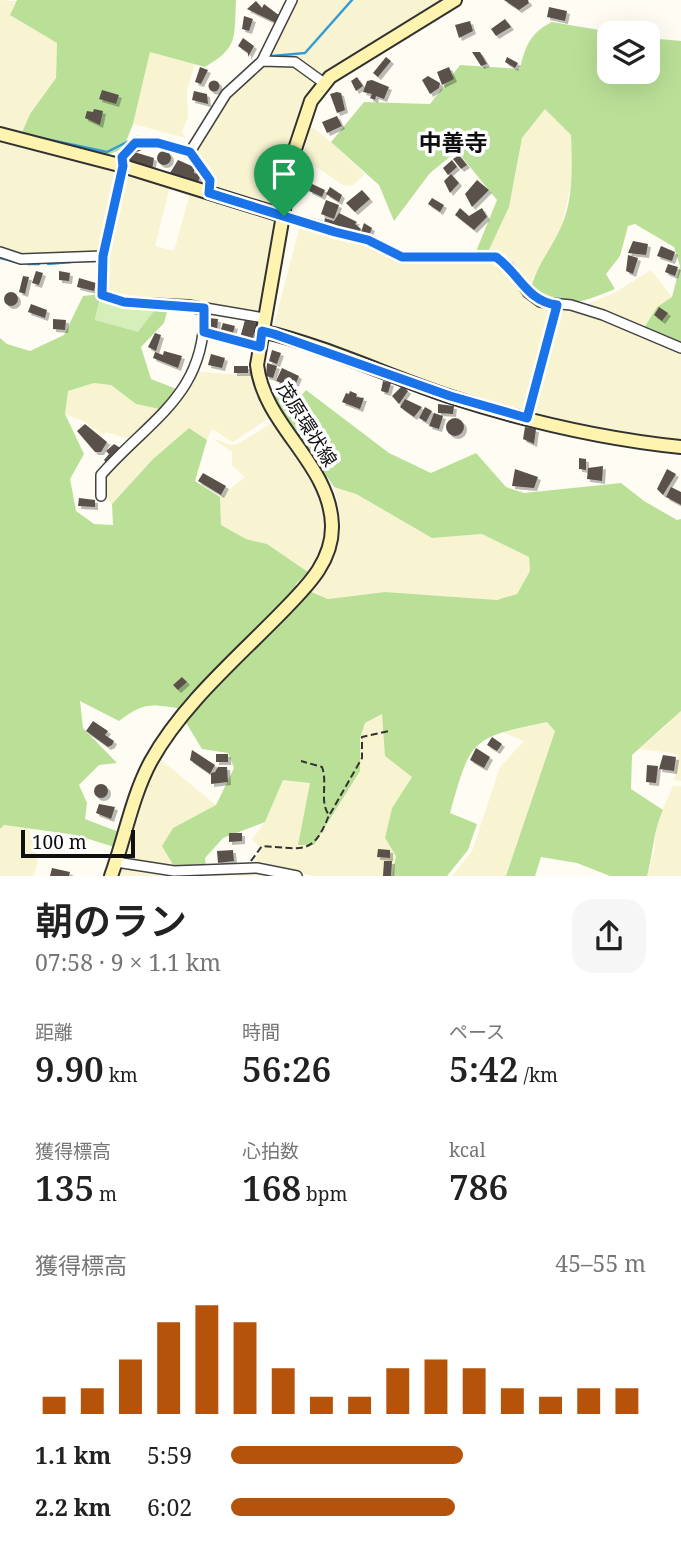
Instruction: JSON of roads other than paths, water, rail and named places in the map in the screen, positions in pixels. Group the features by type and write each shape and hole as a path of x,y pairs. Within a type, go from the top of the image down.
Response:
{"main road":[{"name":"茂原環状線","path":"111,876 144,776 164,740 206,690 309,584 330,548 332,527 327,495 266,402 259,384 263,324 294,152 305,114 324,83 455,0"},
{"path":"0,134 123,166 284,216"},
{"path":"263,324 450,396 527,418 643,443 681,447"}],"street":[{"path":"190,152 226,94 262,61 292,0"},
{"path":"262,61 295,62 324,83"},
{"path":"209,193 210,180 190,152 158,143 135,143 122,157 123,166 103,256 102,295 133,303 204,308 263,324"},
{"path":"284,216 368,240 402,257 496,257 509,267 528,292 540,302 571,305 603,315 681,348"},
{"path":"0,253 21,259 103,256"},
{"path":"101,496 101,475 176,401 188,383 204,332 204,308"},
{"path":"204,332 260,347"},
{"path":"116,862 174,871 246,867 297,876"}],"lane":[{"path":"527,418 557,305"}],"waterway":[{"path":"272,56 305,53 352,0"},
{"path":"36,137 107,152 137,137 161,140"},
{"path":"170,142 184,145"},
{"path":"0,258 20,263"},
{"path":"80,261 97,261 99,265"},
{"path":"48,264 71,262"},
{"path":"28,264 39,264"},
{"path":"98,278 98,298 119,304"},
{"path":"132,307 164,310"},
{"path":"176,310 188,310 199,315"}],"district":[{"name":"中善寺","path":"453,142"}]}
